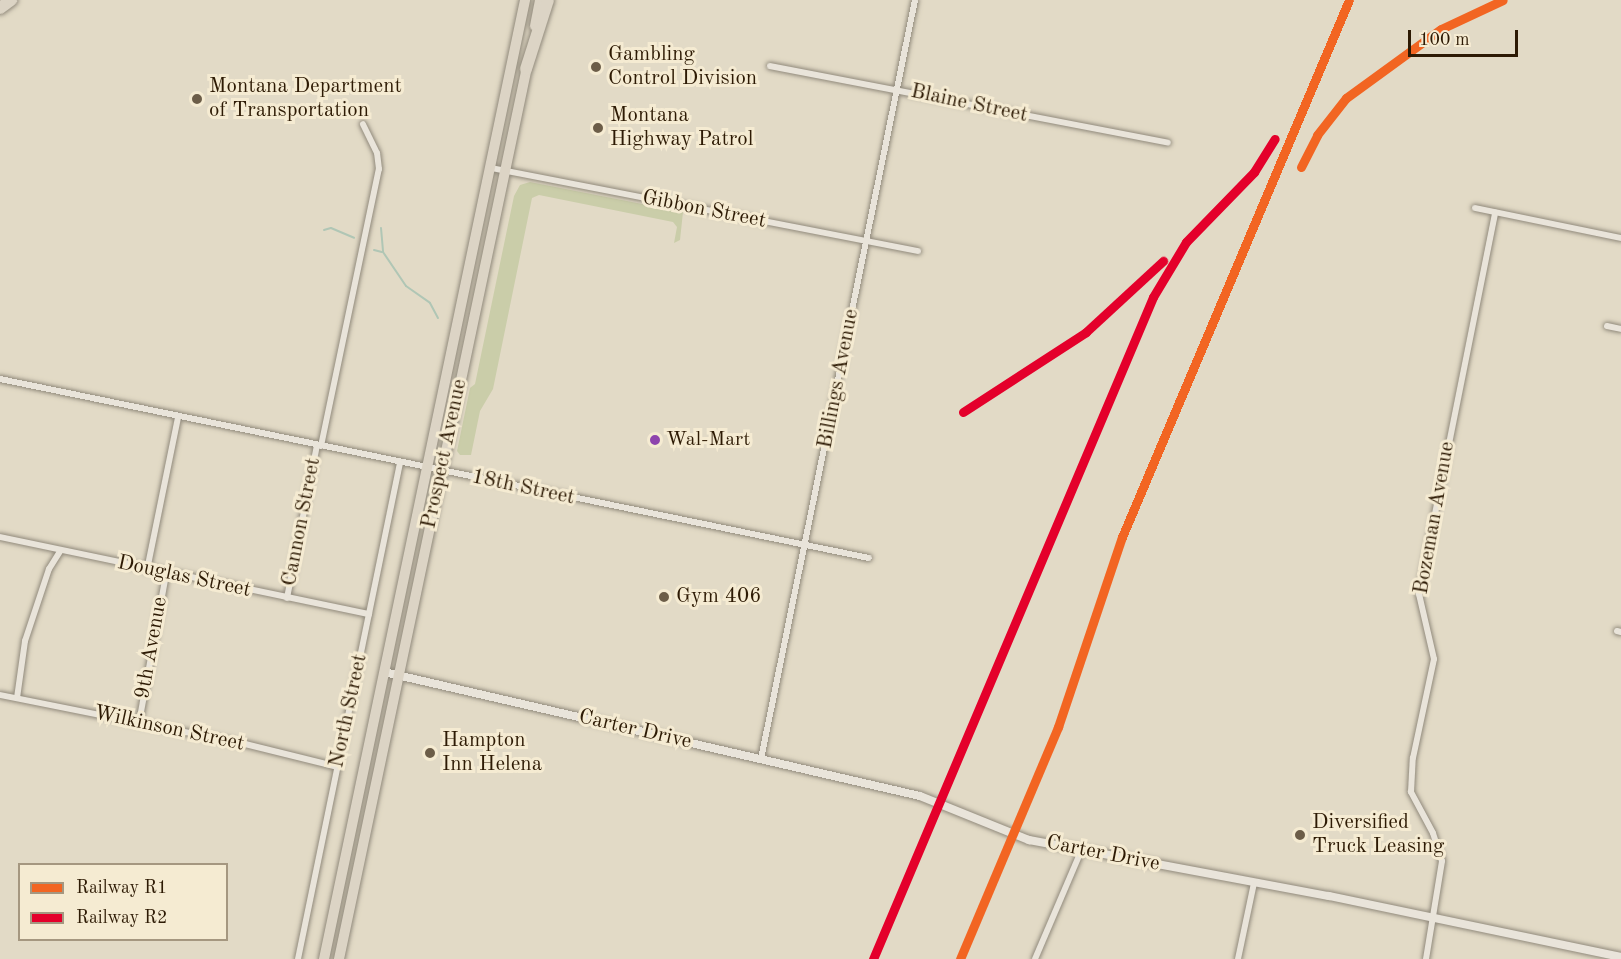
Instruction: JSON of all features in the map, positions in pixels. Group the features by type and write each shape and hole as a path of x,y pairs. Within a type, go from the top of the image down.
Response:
{"highway":[{"path":"0,8 11,0"},
{"name":"Prospect Avenue","path":"324,959 525,0"},
{"name":"Prospect Avenue","path":"339,959 506,171 540,0"},
{"path":"526,69 548,0"}],"street":[{"name":"Billings Avenue","path":"761,759 915,0"},
{"name":"Blaine Street","path":"770,66 897,89 1168,144"},
{"name":"Cannon Street","path":"287,598 378,169 377,153 363,124"},
{"name":"Gibbon Street","path":"491,168 918,251"},
{"path":"1475,208 1621,238"},
{"name":"Bozeman Avenue","path":"1426,959 1442,861 1436,840 1411,792 1413,758 1434,659 1419,594 1495,212"},
{"path":"1607,326 1621,329"},
{"name":"18th Street","path":"0,379 869,558"},
{"path":"147,570 178,417"},
{"name":"North Street","path":"298,959 400,463"},
{"name":"Douglas Street","path":"0,537 166,574 369,614"},
{"path":"16,698 25,641 49,569 61,550"},
{"name":"9th Avenue","path":"139,723 166,574"},
{"name":"Carter Drive","path":"384,672 920,796 1029,840 1433,918 1621,957"},
{"name":"Wilkinson Street","path":"0,694 338,767"},
{"path":"1035,959 1082,849"},
{"path":"1238,959 1254,883"}],"green space":[{"path":"530,182 683,212 680,240 674,243 677,227 673,222 539,195 532,198 493,389 480,411 471,455 460,455 457,451 470,388 475,384 514,196 520,185"}],"waterway":[{"path":"324,230 331,228 354,238"},
{"path":"381,228 383,252 406,286 430,303 438,318"},
{"path":"374,250 382,252"}],"rail line":[{"name":"R1","path":"960,959 1058,727 1122,537 1349,0"},
{"name":"R1","path":"1301,167 1317,135 1346,98 1441,29 1503,0"},
{"name":"R2","path":"873,959 1153,297 1186,242 1254,172 1275,139"},
{"name":"R2","path":"963,412 1086,332 1163,261"}],"place":[{"name":"Gambling Control Division","path":"596,67"},
{"name":"Montana Department of Transportation","path":"197,99"},
{"name":"Montana Highway Patrol","path":"598,128"},
{"name":"Wal-Mart","path":"655,440"},
{"name":"Gym 406","path":"664,597"},
{"name":"Hampton Inn Helena","path":"430,753"},
{"name":"Diversified Truck Leasing","path":"1300,835"}]}
